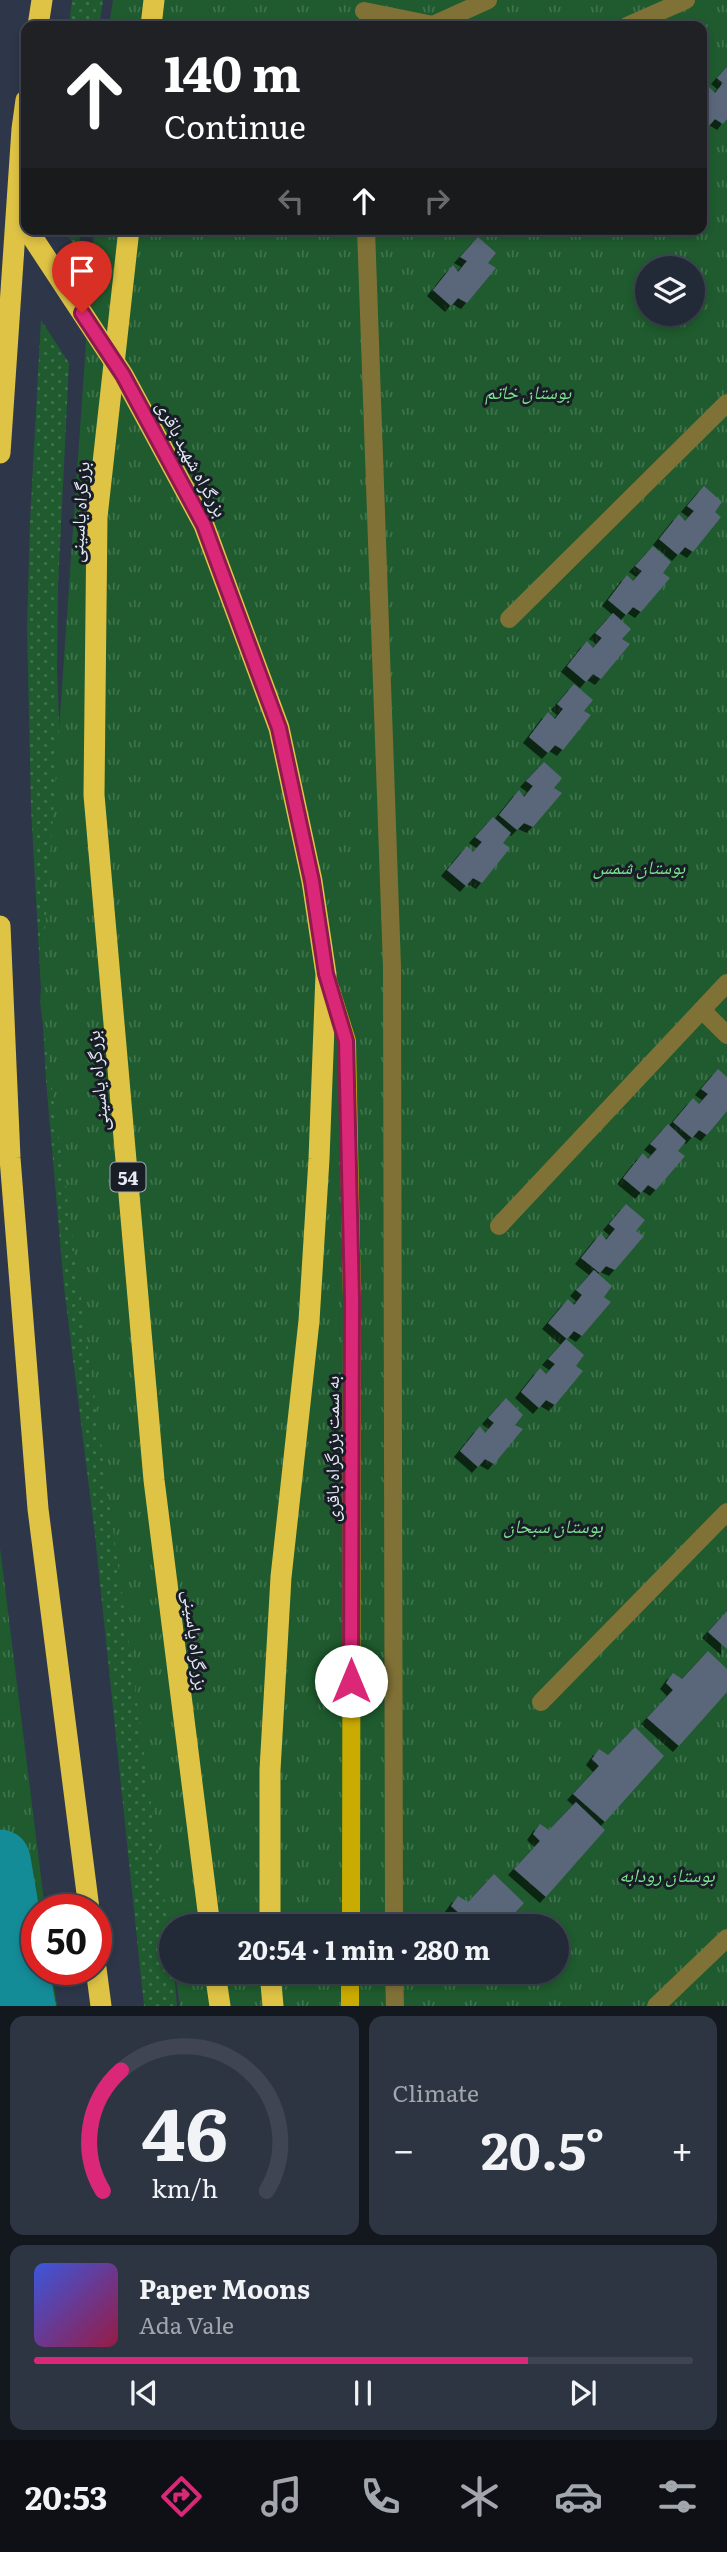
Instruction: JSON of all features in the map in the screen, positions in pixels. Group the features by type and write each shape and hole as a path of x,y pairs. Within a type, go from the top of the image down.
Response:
{"highway":[{"path":"39,21 42,0"},
{"path":"152,21 154,0"},
{"path":"0,453 21,144"},
{"name":"بزرگراه شهید باقری","path":"0,197 21,220"},
{"name":"بزرگراه شهید باقری","path":"31,235 123,375 204,525 279,728 312,881 326,974 309,1321 278,1618 270,1770 270,1914"},
{"name":"بزرگراه یاسینی","path":"129,235 97,517 94,795 154,1480 208,1914"},
{"path":"0,926 10,1158 38,1509 87,1894"},
{"path":"0,1112 10,1158"},
{"path":"217,1984 220,2006"},
{"path":"272,1984 273,2006"},
{"path":"98,1985 101,2006"}],"main road":[{"name":"به سمت بزرگراه باقری","path":"326,974 346,1041 347,1054 352,1298 351,1914"},
{"path":"350,1984 350,2006"}],"street":[{"path":"442,21 488,0"},
{"path":"638,21 685,0"},
{"path":"364,13 410,21"},
{"path":"366,235 392,967 394,1914"},
{"path":"509,619 727,402"},
{"path":"499,1226 727,983"},
{"path":"702,1010 727,1035"},
{"path":"541,1702 727,1512"},
{"path":"656,2006 727,1938"},
{"path":"394,1984 395,2006"}],"green space":[{"path":"72,0 103,0 100,21 70,21"},
{"path":"113,0 727,0 727,2006 180,2006 177,1984 569,1984 569,1914 166,1914 40,1002 94,235 707,235 707,21 110,21"},
{"path":"67,235 80,235 79,253"},
{"path":"41,320 69,363 58,586 57,671 64,849 146,1717 167,1914 159,1914 159,1984 175,1984 177,2006 144,2006 95,1535 64,1287 46,1080 31,807 27,627"},
{"path":"0,1548 43,1894 21,1894 21,1985 54,1985 57,2006 0,2006"}],"building":[{"path":"727,67 727,119 723,124 715,119 708,127 707,89 709,87 715,93 723,83 717,78"},
{"path":"478,237 496,253 488,263 496,268 467,303 458,298 451,306 433,290 453,265 458,272 467,261 460,257"},
{"path":"704,486 722,502 715,512 721,517 693,552 685,547 678,555 659,539 679,514 685,521 694,511 687,506"},
{"path":"653,546 671,562 663,573 670,578 641,612 633,607 626,615 608,600 627,575 633,581 642,571 635,566"},
{"path":"613,613 631,629 622,639 630,644 601,679 593,674 586,682 567,666 587,641 593,648 602,638 595,633"},
{"path":"574,684 593,700 584,711 591,715 563,750 555,745 548,753 529,737 548,712 555,719 563,709 557,704"},
{"path":"544,762 562,778 554,788 562,793 533,827 524,823 517,830 499,815 519,790 524,797 533,786 526,781"},
{"path":"493,817 511,833 503,843 510,848 482,883 473,878 466,886 447,870 467,846 473,852 482,842 475,837"},
{"path":"718,1069 727,1077 727,1111 707,1135 699,1130 692,1138 673,1122 693,1098 699,1104 708,1094 701,1089"},
{"path":"668,1124 686,1141 678,1151 685,1156 656,1190 648,1185 641,1193 623,1178 643,1153 648,1159 657,1149 650,1144"},
{"path":"626,1204 645,1220 636,1231 644,1236 615,1270 606,1266 600,1273 581,1258 601,1233 606,1240 615,1229 609,1224"},
{"path":"594,1270 612,1286 604,1297 611,1302 582,1336 574,1331 567,1339 548,1323 568,1299 574,1305 582,1295 576,1290"},
{"path":"566,1339 584,1355 576,1366 583,1371 555,1405 546,1400 539,1408 521,1392 540,1368 546,1374 555,1364 548,1359"},
{"path":"506,1398 523,1415 515,1425 523,1429 494,1464 485,1459 478,1467 460,1451 480,1426 485,1433 494,1423 488,1418"},
{"path":"727,1611 727,1649 708,1632"},
{"path":"708,1651 727,1669 727,1692 679,1746 647,1718 673,1690 666,1683 673,1673 682,1679"},
{"path":"635,1727 664,1756 605,1822 573,1794 599,1766 592,1759 599,1749 608,1755"},
{"path":"576,1802 605,1830 546,1897 514,1869 540,1841 533,1834 540,1824 549,1830"},
{"path":"494,1874 524,1903 514,1914 458,1914 451,1906 458,1896 468,1902"}],"waterway":[{"path":"0,1860 25,2006"}],"route":[{"path":"82,313 123,375 204,525 279,728 312,881 326,974 346,1041 352,1298 351,1681"}],"park label":[{"name":"بوستان خاتم","path":"528,391"},
{"name":"بوستان شمس","path":"639,866"},
{"name":"بوستان سبحان","path":"553,1525"},
{"name":"بوستان رودابه","path":"667,1874"}]}
